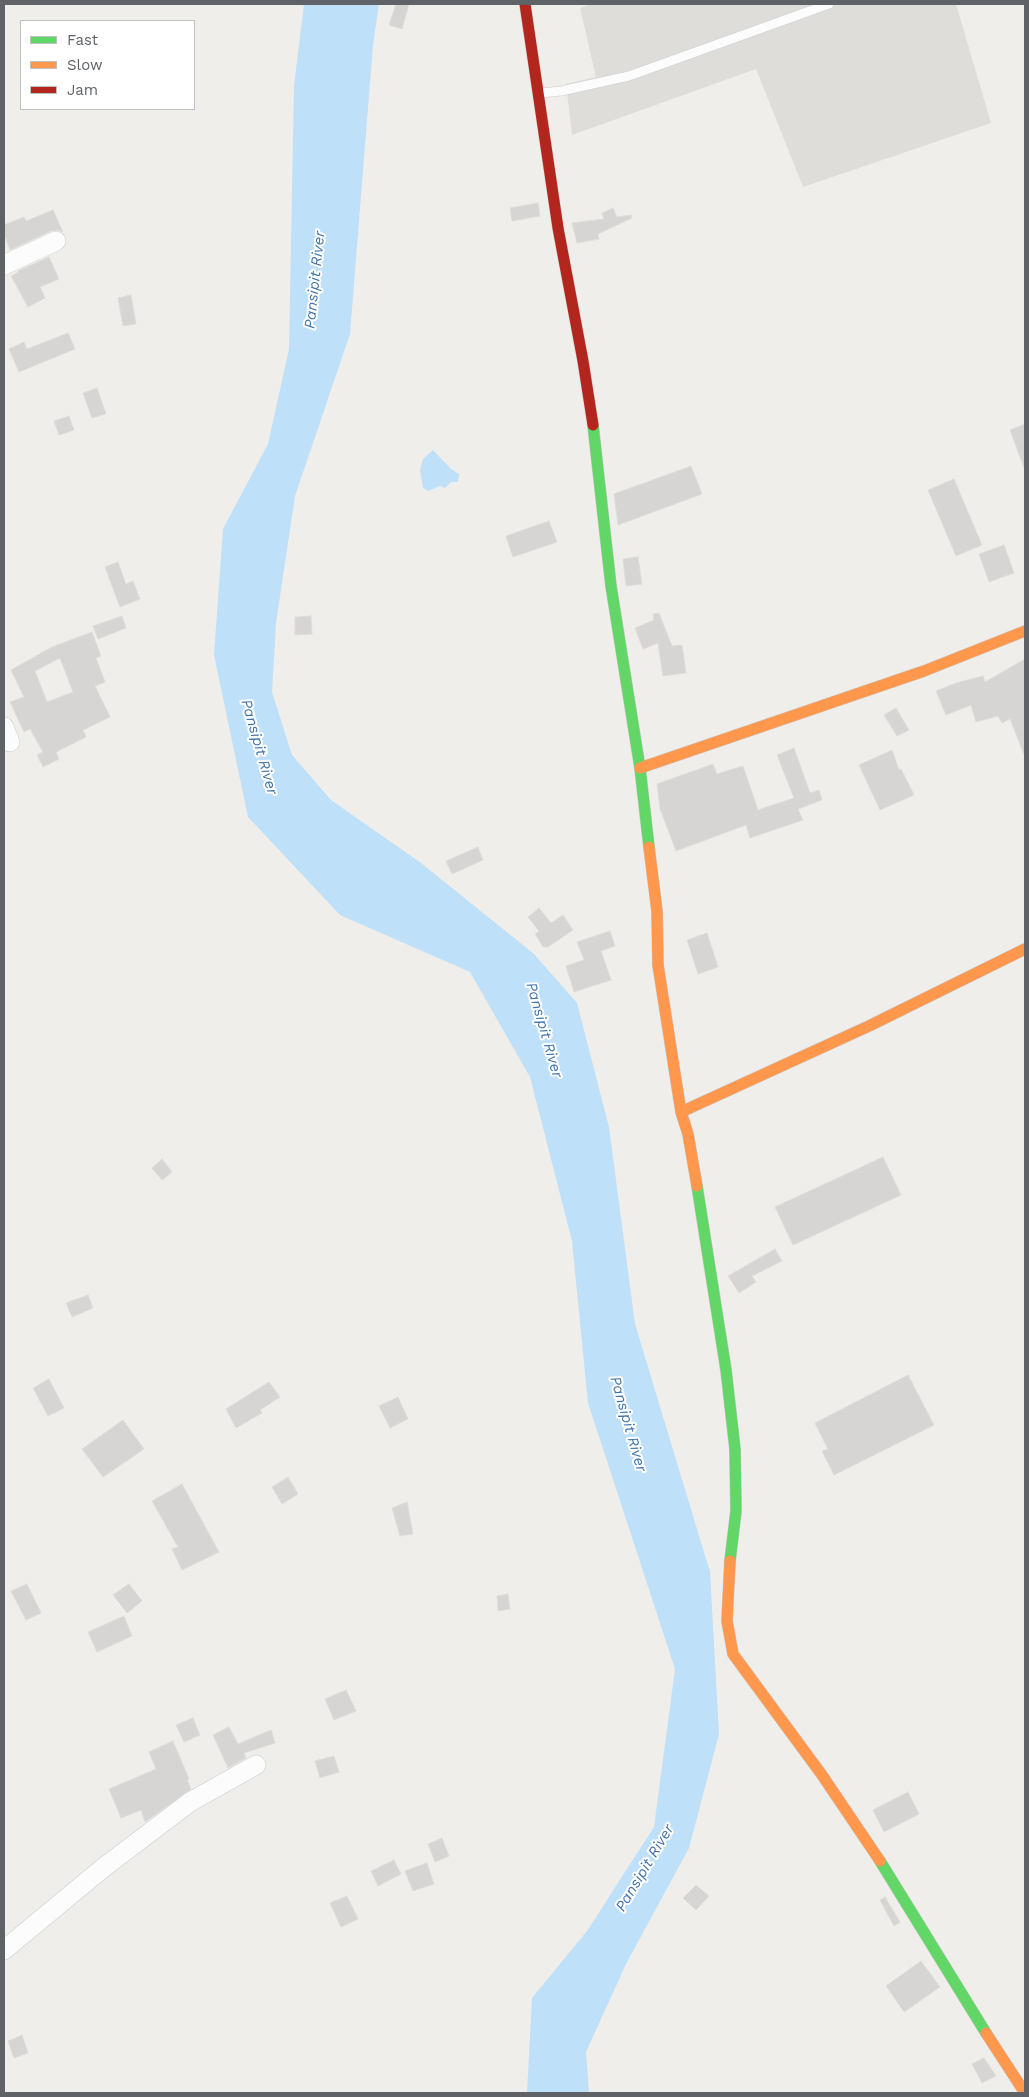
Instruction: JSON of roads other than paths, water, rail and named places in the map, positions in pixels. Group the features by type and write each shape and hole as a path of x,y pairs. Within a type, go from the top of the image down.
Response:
{"street":[{"path":"525,4 558,228 583,361 593,428 598,491 611,586 640,768 657,911 658,965 681,1112 688,1134 726,1370 735,1449 736,1510 728,1576 727,1622 733,1654 822,1775 886,1869 962,1997 1025,2093"},
{"path":"4,265 56,241"},
{"path":"640,768 924,671 1025,631"},
{"path":"681,1112 869,1026 1025,949"},
{"path":"4,1950 103,1868 190,1802 256,1765"}],"lane":[{"path":"537,93 561,91 629,76 829,4"}],"water":[{"name":"Pansipit River","path":"304,4 379,4 373,45 350,334 295,496 276,623 272,692 292,755 331,800 421,863 534,954 577,1003 609,1127 635,1324 710,1572 719,1734 689,1848 626,1964 586,2052 589,2093 527,2093 532,1998 587,1931 654,1827 675,1669 588,1403 572,1241 530,1077 470,972 340,915 248,817 214,655 223,529 268,444 289,349 294,86"},
{"path":"433,450 451,469 459,474 458,482 451,482 445,488 440,486 428,491 423,488 420,470 423,459"}]}
